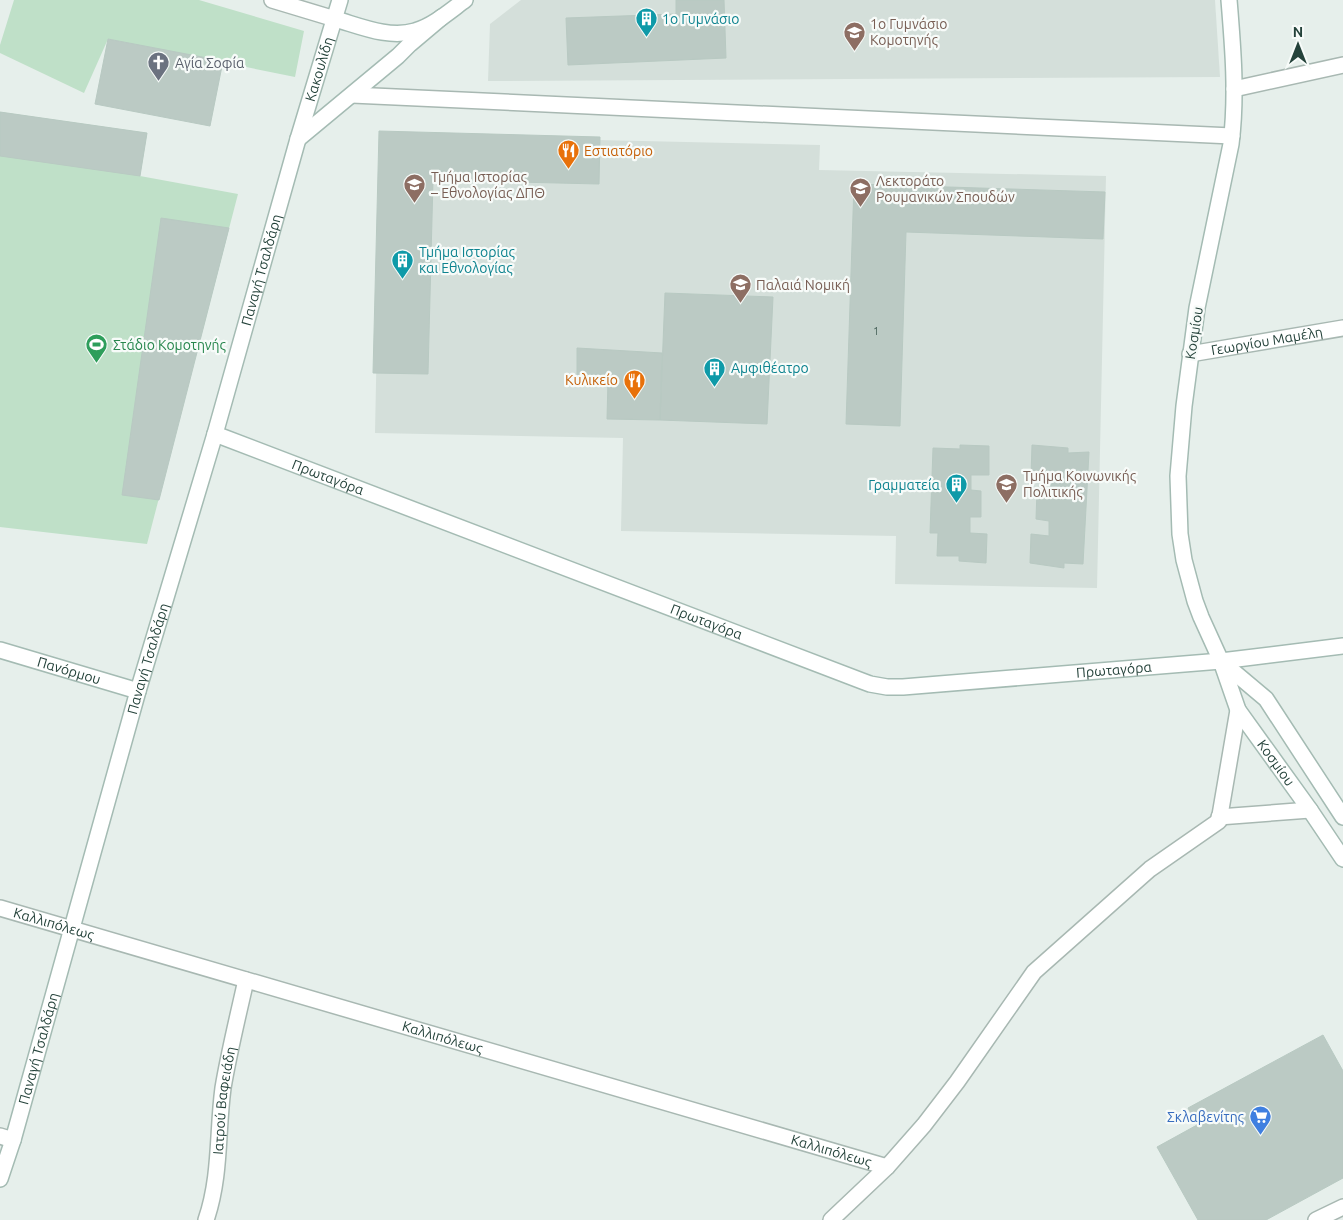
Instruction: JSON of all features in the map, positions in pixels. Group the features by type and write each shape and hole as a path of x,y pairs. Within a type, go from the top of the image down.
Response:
{"street":[{"path":"272,0 379,32 400,34 417,31 442,17"},
{"name":"Κακουλίδη","path":"298,139 340,0"},
{"path":"298,139 442,17 465,0"},
{"name":"Κοσμίου","path":"1229,0 1234,89 1232,136 1197,308 1190,354 1179,451 1180,534 1184,560 1195,601 1221,661 1238,710 1343,858"},
{"path":"1234,89 1343,65"},
{"path":"352,95 1232,136"},
{"name":"Παναγή Τσαλδάρη","path":"0,1178 6,1138 72,929 138,691 298,139"},
{"name":"Γεωργίου Μαμέλη","path":"1190,354 1343,328"},
{"name":"Πρωταγόρα","path":"214,434 870,684 903,687 1221,661 1343,646"},
{"name":"Πανόρμου","path":"0,650 138,691"},
{"name":"Κοσμίου","path":"1221,661 1266,699 1343,817"},
{"path":"831,1220 887,1167 924,1125 957,1082 1034,972 1150,868 1219,821 1238,710"},
{"path":"1219,817 1310,810"},
{"name":"Καλλιπόλεως","path":"0,908 887,1167"},
{"name":"Ιατρού Βαφειάδη","path":"206,1220 214,1193 218,1166 220,1116 224,1087 246,980"},
{"path":"1316,1220 1343,1206"}],"shaded area":[{"name":"1ο Γυμνάσιο Κομοτηνής","path":"521,0 1215,0 1220,77 488,81 490,24"},
{"name":"Παλαιά Νομική","path":"381,135 820,145 819,170 1106,176 1097,588 895,584 896,536 621,531 623,438 375,433"}],"green space":[{"path":"14,0 199,0 304,31 295,77 108,39 84,93 0,53 0,45"},
{"name":"Στάδιο Κομοτηνής","path":"0,112 147,133 140,176 238,194 147,544 0,527"}],"building":[{"name":"1ο Γυμνάσιο","path":"676,0 724,0 726,58 568,65 566,18 676,14"},
{"name":"Αγία Σοφία","path":"108,39 223,61 210,126 95,104"},
{"path":"0,112 147,133 140,176 0,156"},
{"name":"Τμήμα Ιστορίας και Εθνολογίας","path":"379,131 600,137 599,184 433,180 428,374 373,373"},
{"path":"854,184 1105,192 1103,239 906,232 900,426 846,424"},
{"path":"161,218 229,228 159,500 122,495"},
{"name":"Αμφιθέατρο","path":"665,293 773,297 767,424 660,420"},
{"name":"Κυλικείο","path":"577,348 662,353 660,420 607,419 608,380 577,378"},
{"name":"Γραμματεία","path":"960,445 989,446 989,475 971,475 971,490 981,491 981,517 970,517 970,533 987,534 986,563 959,561 959,556 937,556 938,533 930,533 933,448 960,449"},
{"path":"1032,445 1068,448 1068,453 1089,452 1083,564 1064,563 1064,568 1030,563 1031,534 1049,536 1049,521 1036,519 1037,491 1051,493 1051,478 1031,476"},
{"name":"Σκλαβενίτης","path":"1323,1035 1343,1071 1343,1178 1266,1220 1198,1220 1157,1147 1197,1125 1188,1108"}],"place":[{"name":"1ο Γυμνάσιο","path":"646,38"},
{"name":"1ο Γυμνάσιο Κομοτηνής","path":"854,51"},
{"name":"Αγία Σοφία","path":"159,82"},
{"name":"Εστιατόριο","path":"568,170"},
{"name":"Τμήμα Ιστορίας – Εθνολογίας ΔΠΘ","path":"415,204"},
{"name":"Λεκτοράτο Ρουμανικών Σπουδών","path":"860,208"},
{"name":"Τμήμα Ιστορίας και Εθνολογίας","path":"403,279"},
{"name":"Παλαιά Νομική","path":"740,304"},
{"name":"Στάδιο Κομοτηνής","path":"97,364"},
{"name":"Αμφιθέατρο","path":"715,387"},
{"name":"Κυλικείο","path":"634,399"},
{"name":"Τμήμα Κοινωνικής Πολιτικής","path":"1007,503"},
{"name":"Γραμματεία","path":"956,504"},
{"name":"Σκλαβενίτης","path":"1260,1136"}]}
